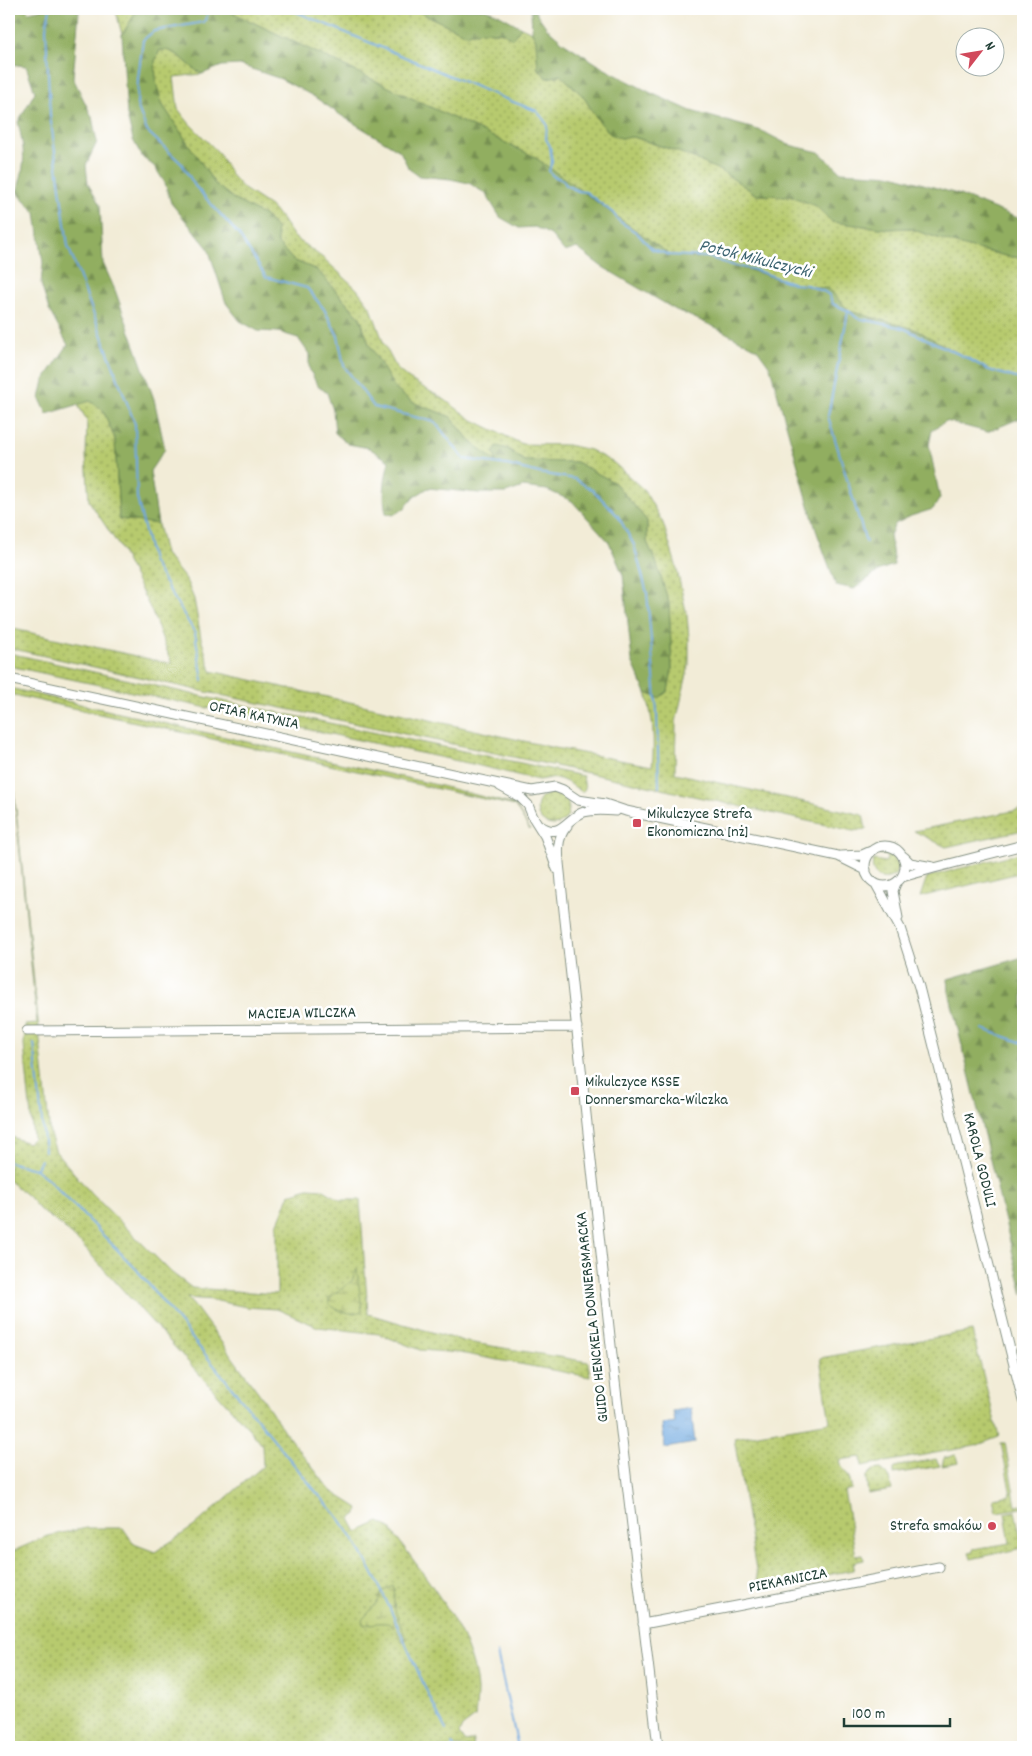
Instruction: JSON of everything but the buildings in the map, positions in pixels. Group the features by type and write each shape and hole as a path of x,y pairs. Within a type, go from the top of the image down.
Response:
{"street":[{"name":"OFIAR KATYNIA","path":"9,679 532,791 555,787 578,800 605,804 626,811 838,856 866,870"},
{"name":"OFIAR KATYNIA","path":"492,783 522,798 532,810 533,818 538,824 543,828 551,830 561,829 582,812 626,811"},
{"path":"532,810 535,796 543,790"},
{"path":"569,794 575,807 569,823"},
{"name":"GUIDO HENCKELA DONNERSMARCKA","path":"569,823 560,836 558,843 561,883 610,1340 658,1747"},
{"name":"GUIDO HENCKELA DONNERSMARCKA","path":"538,824 561,883"},
{"path":"934,868 910,863 896,848 886,845 871,851 866,861 868,875 876,884 886,886 934,868 1023,845"},
{"name":"OFIAR KATYNIA","path":"838,856 862,854 871,851"},
{"path":"899,880 905,869 903,856"},
{"name":"KAROLA GODULI","path":"899,880 893,891 900,928 926,1014 1023,1401"},
{"name":"KAROLA GODULI","path":"876,884 900,928"},
{"name":"MACIEJA WILCZKA","path":"27,1031 577,1026"},
{"name":"PIEKARNICZA","path":"643,1624 939,1566"}],"green space":[{"path":"67,8 79,11 73,78 92,117 97,142 86,165 88,184 100,205 103,263 115,290 154,399 165,449 150,471 158,524 119,519 115,439 103,410 90,401 47,414 40,399 44,380 68,345 49,310 41,284 43,263 36,213 17,192 24,157 18,122 35,92 26,66 9,64 9,9 26,9 29,12 41,9"},
{"path":"112,9 160,9 136,12 122,35 117,15"},
{"path":"160,9 225,9 533,156 670,255 708,257 795,284 829,289 849,311 914,329 989,370 1023,380 1023,417 987,432 946,421 932,430 929,445 940,498 933,509 911,516 895,524 890,535 894,565 880,570 854,589 836,585 816,530 770,367 757,349 715,327 676,310 601,266 577,248 565,252 551,235 535,227 519,228 500,217 486,194 469,183 419,176 409,169 400,151 313,96 281,79 240,65 222,66 202,74 178,55 167,50 160,50 155,61 156,82 162,104 215,184 235,200 265,216 276,228 278,244 293,260 317,270 360,318 369,344 395,389 412,402 451,417 470,441 496,462 494,452 497,446 508,449 524,461 576,462 615,483 647,521 647,542 656,562 669,603 672,669 668,691 659,698 646,693 632,661 623,575 609,542 572,501 547,490 523,487 506,493 479,493 428,488 414,497 404,509 393,515 386,513 384,487 389,461 369,448 348,444 335,433 333,410 327,393 317,385 309,368 309,354 298,338 278,332 258,331 240,321 226,303 208,248 171,203 165,183 154,166 143,158 133,140 127,116 122,35 136,12"},
{"path":"225,9 413,9 466,34 483,31 517,32 521,27 532,32 536,40 538,69 547,78 561,75 583,96 598,120 621,138 633,137 687,155 723,172 757,195 791,196 816,206 832,222 889,229 908,228 956,244 1010,257 1023,257 1023,380 989,370 914,329 849,311 828,289 795,284 708,257 670,255 533,156"},
{"path":"413,9 485,9 521,27 512,39 504,33 483,31 466,34"},
{"path":"531,11 535,11 546,27 563,42 605,69 691,111 762,131 789,145 819,152 841,172 893,175 957,194 1023,220 1023,257 1010,257 956,244 908,228 889,229 832,222 816,206 791,196 757,195 723,172 687,155 634,137 621,138 610,134 598,120 583,96 561,75 547,78 538,69 536,40 532,32"},
{"path":"160,50 167,50 178,55 202,74 174,77 178,109 218,152 232,176 244,189 270,206 282,219 294,237 323,258 357,289 371,308 384,344 397,369 409,379 445,400 471,419 522,444 568,445 590,450 614,463 644,490 663,523 676,565 687,616 689,665 676,722 675,773 863,815 866,829 853,831 9,648 9,628 172,664 152,612 119,546 89,501 86,456 87,420 77,404 90,401 103,410 115,439 119,519 158,524 165,554 186,580 194,599 201,638 211,671 555,748 652,766 653,729 646,693 659,698 668,691 672,669 669,603 656,562 647,542 647,521 615,483 576,462 524,461 508,449 497,463 470,441 451,417 412,402 395,389 369,344 360,317 317,270 293,260 278,244 276,228 265,216 235,200 215,184 162,104 156,82 155,61"},
{"path":"9,653 223,701 583,776 585,789 582,792 560,779 538,780 472,764 9,666"},
{"path":"9,688 437,785 515,805 530,830 515,806 9,694"},
{"path":"9,743 50,1135 56,1152 90,1192 172,1273 192,1288 277,1294 277,1225 290,1194 308,1188 322,1189 341,1200 360,1200 368,1314 467,1342 589,1362 590,1377 460,1353 420,1350 379,1334 318,1327 277,1309 246,1307 213,1300 187,1298 264,1400 284,1431 331,1491 358,1508 357,1514 350,1519 357,1532 379,1522 390,1528 444,1604 467,1647 474,1669 477,1690 475,1717 462,1727 459,1734 465,1742 474,1740 473,1747 9,1747 9,1553 47,1536 87,1528 123,1528 134,1544 155,1552 193,1527 263,1466 262,1445 250,1430 82,1245 9,1181 9,1136 28,1143 33,1138 24,1045 25,1025 37,1024"},
{"path":"553,793 559,794 564,798 568,803 568,815 564,820 559,824 553,825 547,824 542,820 538,815 537,809 538,803 542,798 547,794"},
{"path":"1023,809 1023,830 946,847 914,831"},
{"path":"1023,852 1023,872 920,897 927,877"},
{"path":"883,853 893,856 898,865 896,874 887,878 879,877 875,874 872,866 873,860 886,862 887,856 879,854"},
{"path":"1023,957 1023,1295 949,992 948,979"},
{"path":"357,1269 362,1311 349,1313 340,1311 329,1304 329,1298 352,1281"},
{"path":"972,1331 999,1437 975,1446 862,1466 861,1457 839,1460 849,1477 852,1489 844,1491 856,1556 863,1555 864,1560 854,1562 853,1570 759,1588 734,1438 830,1422 820,1358"},
{"path":"1001,1443 1005,1443 1016,1506 1021,1505 1022,1508 996,1512 993,1498 1011,1495"},
{"path":"955,1455 959,1463 942,1466 944,1458"},
{"path":"936,1459 940,1466 894,1474 894,1469 899,1466"},
{"path":"881,1469 888,1475 892,1490 868,1494 866,1477 873,1470"},
{"path":"1015,1511 1023,1548 971,1559 969,1552 973,1551 973,1549 1010,1543 1005,1513"},
{"path":"393,1586 394,1607 406,1641 401,1641 395,1628 387,1623 364,1625 362,1620 377,1603 382,1592"}],"water":[{"path":"691,1408 695,1443 665,1448 662,1424 675,1422 673,1411"}],"waterway":[{"path":"50,9 46,28 50,115 68,246 135,424 137,498 152,561 195,633 203,680"},
{"path":"210,9 204,22 154,31 143,40 137,105 147,131 182,164 195,186 239,235 266,277 307,288 324,309 338,336 344,366 374,407 435,422 464,459 507,465 575,479 594,491 618,516 634,545 647,593 657,712 659,787"},
{"name":"Potok Mikulczycki","path":"289,9 537,111 547,124 546,139 550,146 552,162 549,171 553,176 563,180 566,185 578,191 586,192 613,213 619,221 637,233 652,249 670,255 708,257 735,266 752,269 795,284 807,285 825,292 829,295 833,304 849,311 857,318 903,328 989,370 1023,380"},
{"path":"848,312 828,416 866,542"},
{"path":"983,1029 1023,1043"},
{"path":"34,1043 45,1151"},
{"path":"36,1168 41,1160"},
{"path":"9,1162 35,1169 47,1178 137,1270 317,1493 338,1516 360,1549 386,1600 446,1730"},
{"path":"497,1653 518,1747"}],"place":[{"name":"Mikulczyce Strefa Ekonomiczna [nż]","path":"637,823"},
{"name":"Mikulczyce KSSE Donnersmarcka-Wilczka","path":"575,1091"},
{"name":"Strefa smaków","path":"992,1526"}]}
